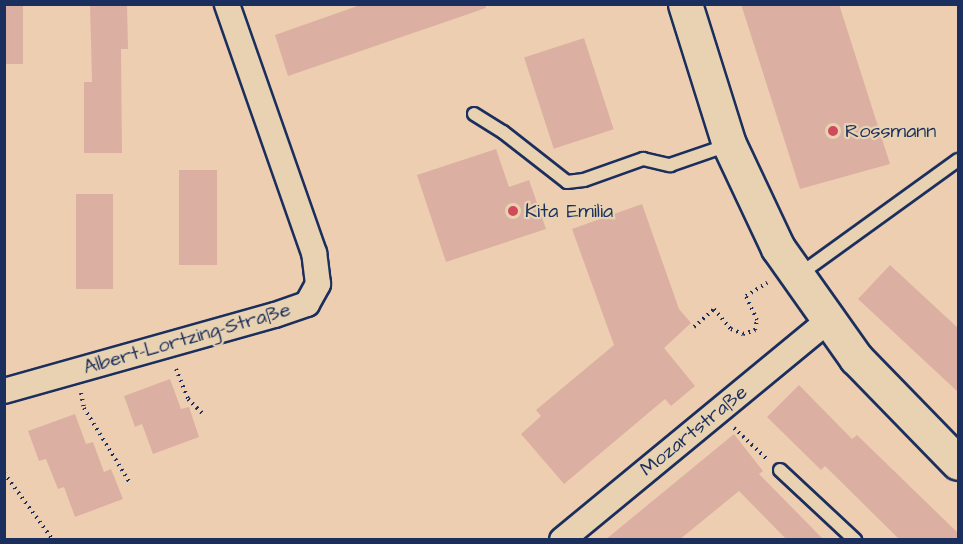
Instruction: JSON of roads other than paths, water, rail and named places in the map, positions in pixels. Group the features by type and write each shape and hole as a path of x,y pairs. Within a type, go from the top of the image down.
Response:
{"main road":[{"path":"685,4 729,144 754,202 794,272 826,322 892,399 958,463"}],"street":[{"name":"Albert-Lortzing-Straße","path":"4,392 306,304 318,284 314,254 226,4"},
{"name":"Mozartstraße","path":"561,540 826,322"}],"lane":[{"path":"474,114 503,132 567,182 584,180 643,159 670,165 729,144"},
{"path":"794,272 958,160"},
{"path":"780,470 855,540"}],"place":[{"name":"Rossmann","path":"833,131"},
{"name":"Kita Emilia","path":"513,211"}]}
